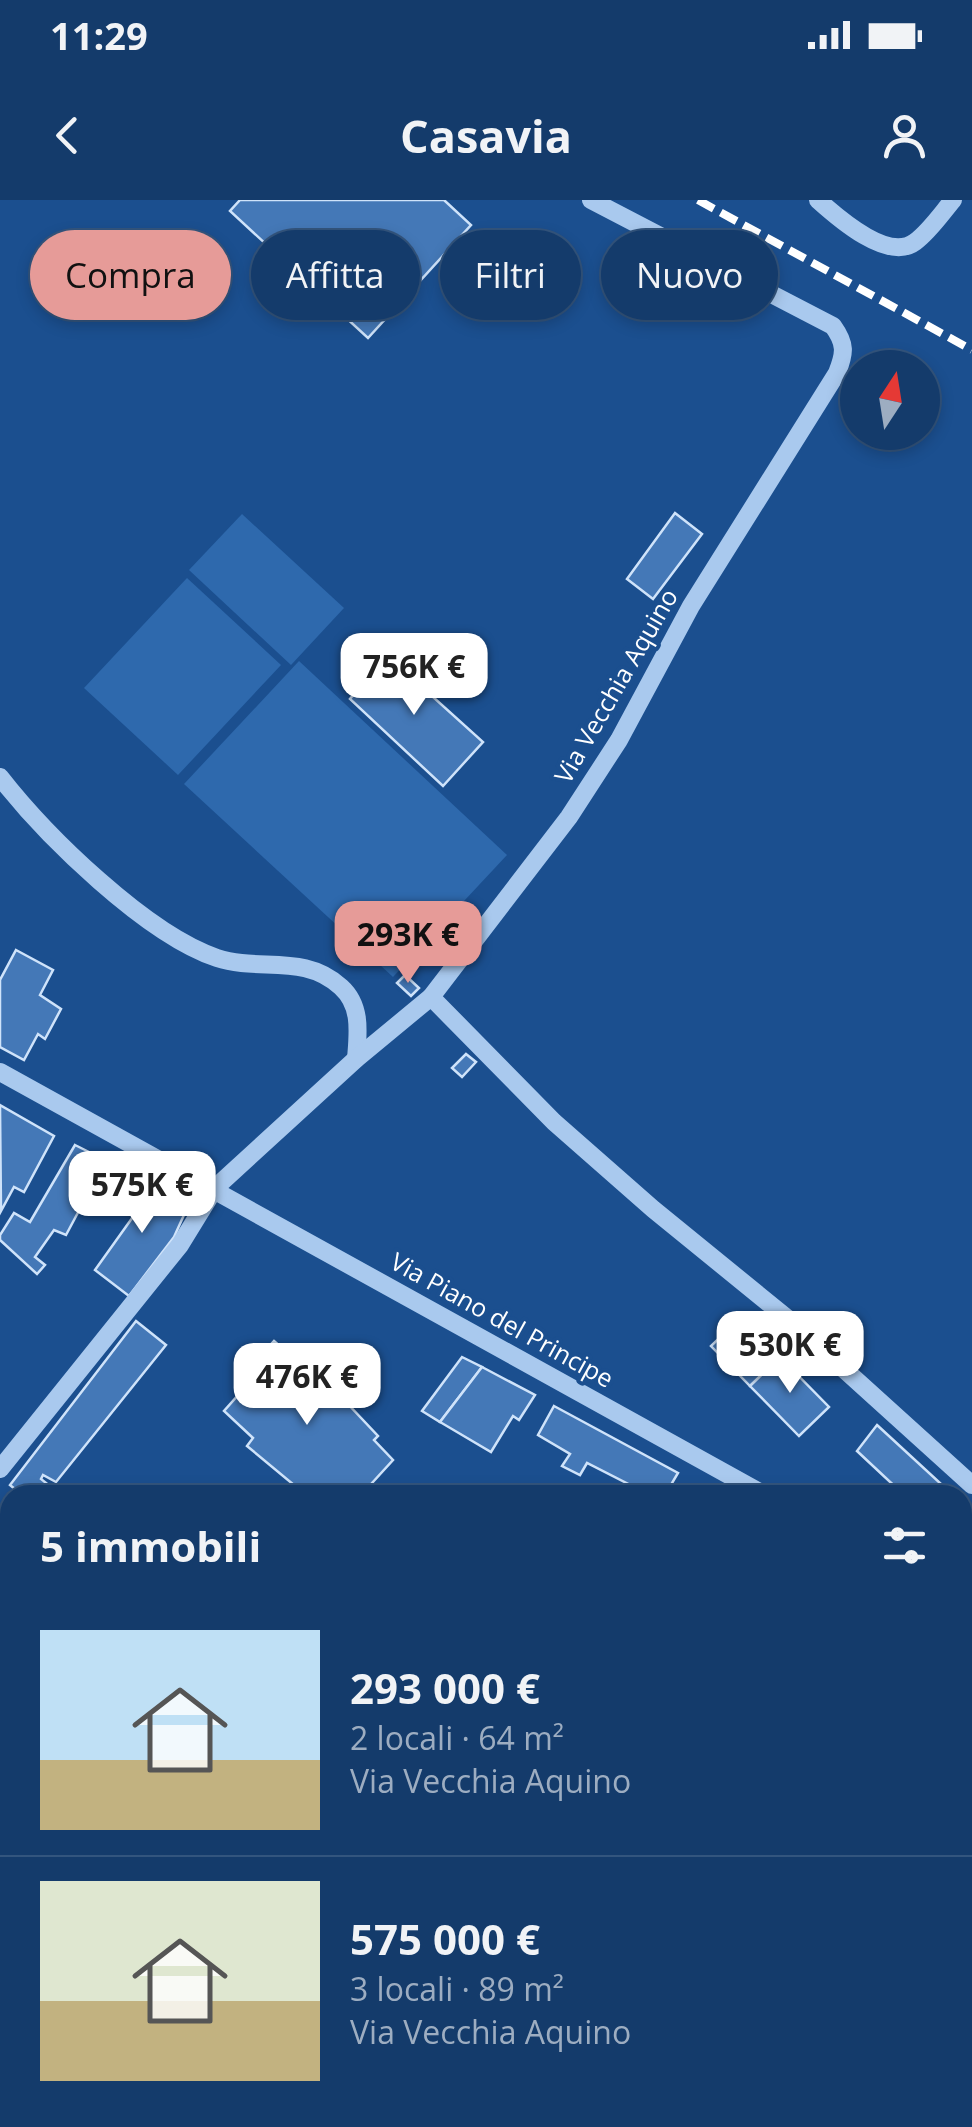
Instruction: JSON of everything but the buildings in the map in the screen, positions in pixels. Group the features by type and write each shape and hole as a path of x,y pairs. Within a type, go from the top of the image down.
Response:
{"street":[{"name":"Via Vecchia Aquino","path":"0,1469 180,1245 215,1188 356,1058 431,997 569,817 619,740 691,606 837,373 844,341 833,326 591,200"},
{"path":"818,200 865,236 895,248 914,244 953,200"},
{"path":"0,777 28,813 139,913 220,960 317,969 343,988 355,1005 356,1058"},
{"path":"431,997 554,1122 793,1323 971,1485"},
{"name":"Via Piano del Principe","path":"0,1072 747,1485"}],"shaded area":[{"path":"242,514 344,608 291,665 189,570"},
{"path":"187,578 281,665 178,775 84,688"},
{"path":"299,661 507,855 393,977 184,784"}],"railway":[{"path":"698,200 972,350"}]}
